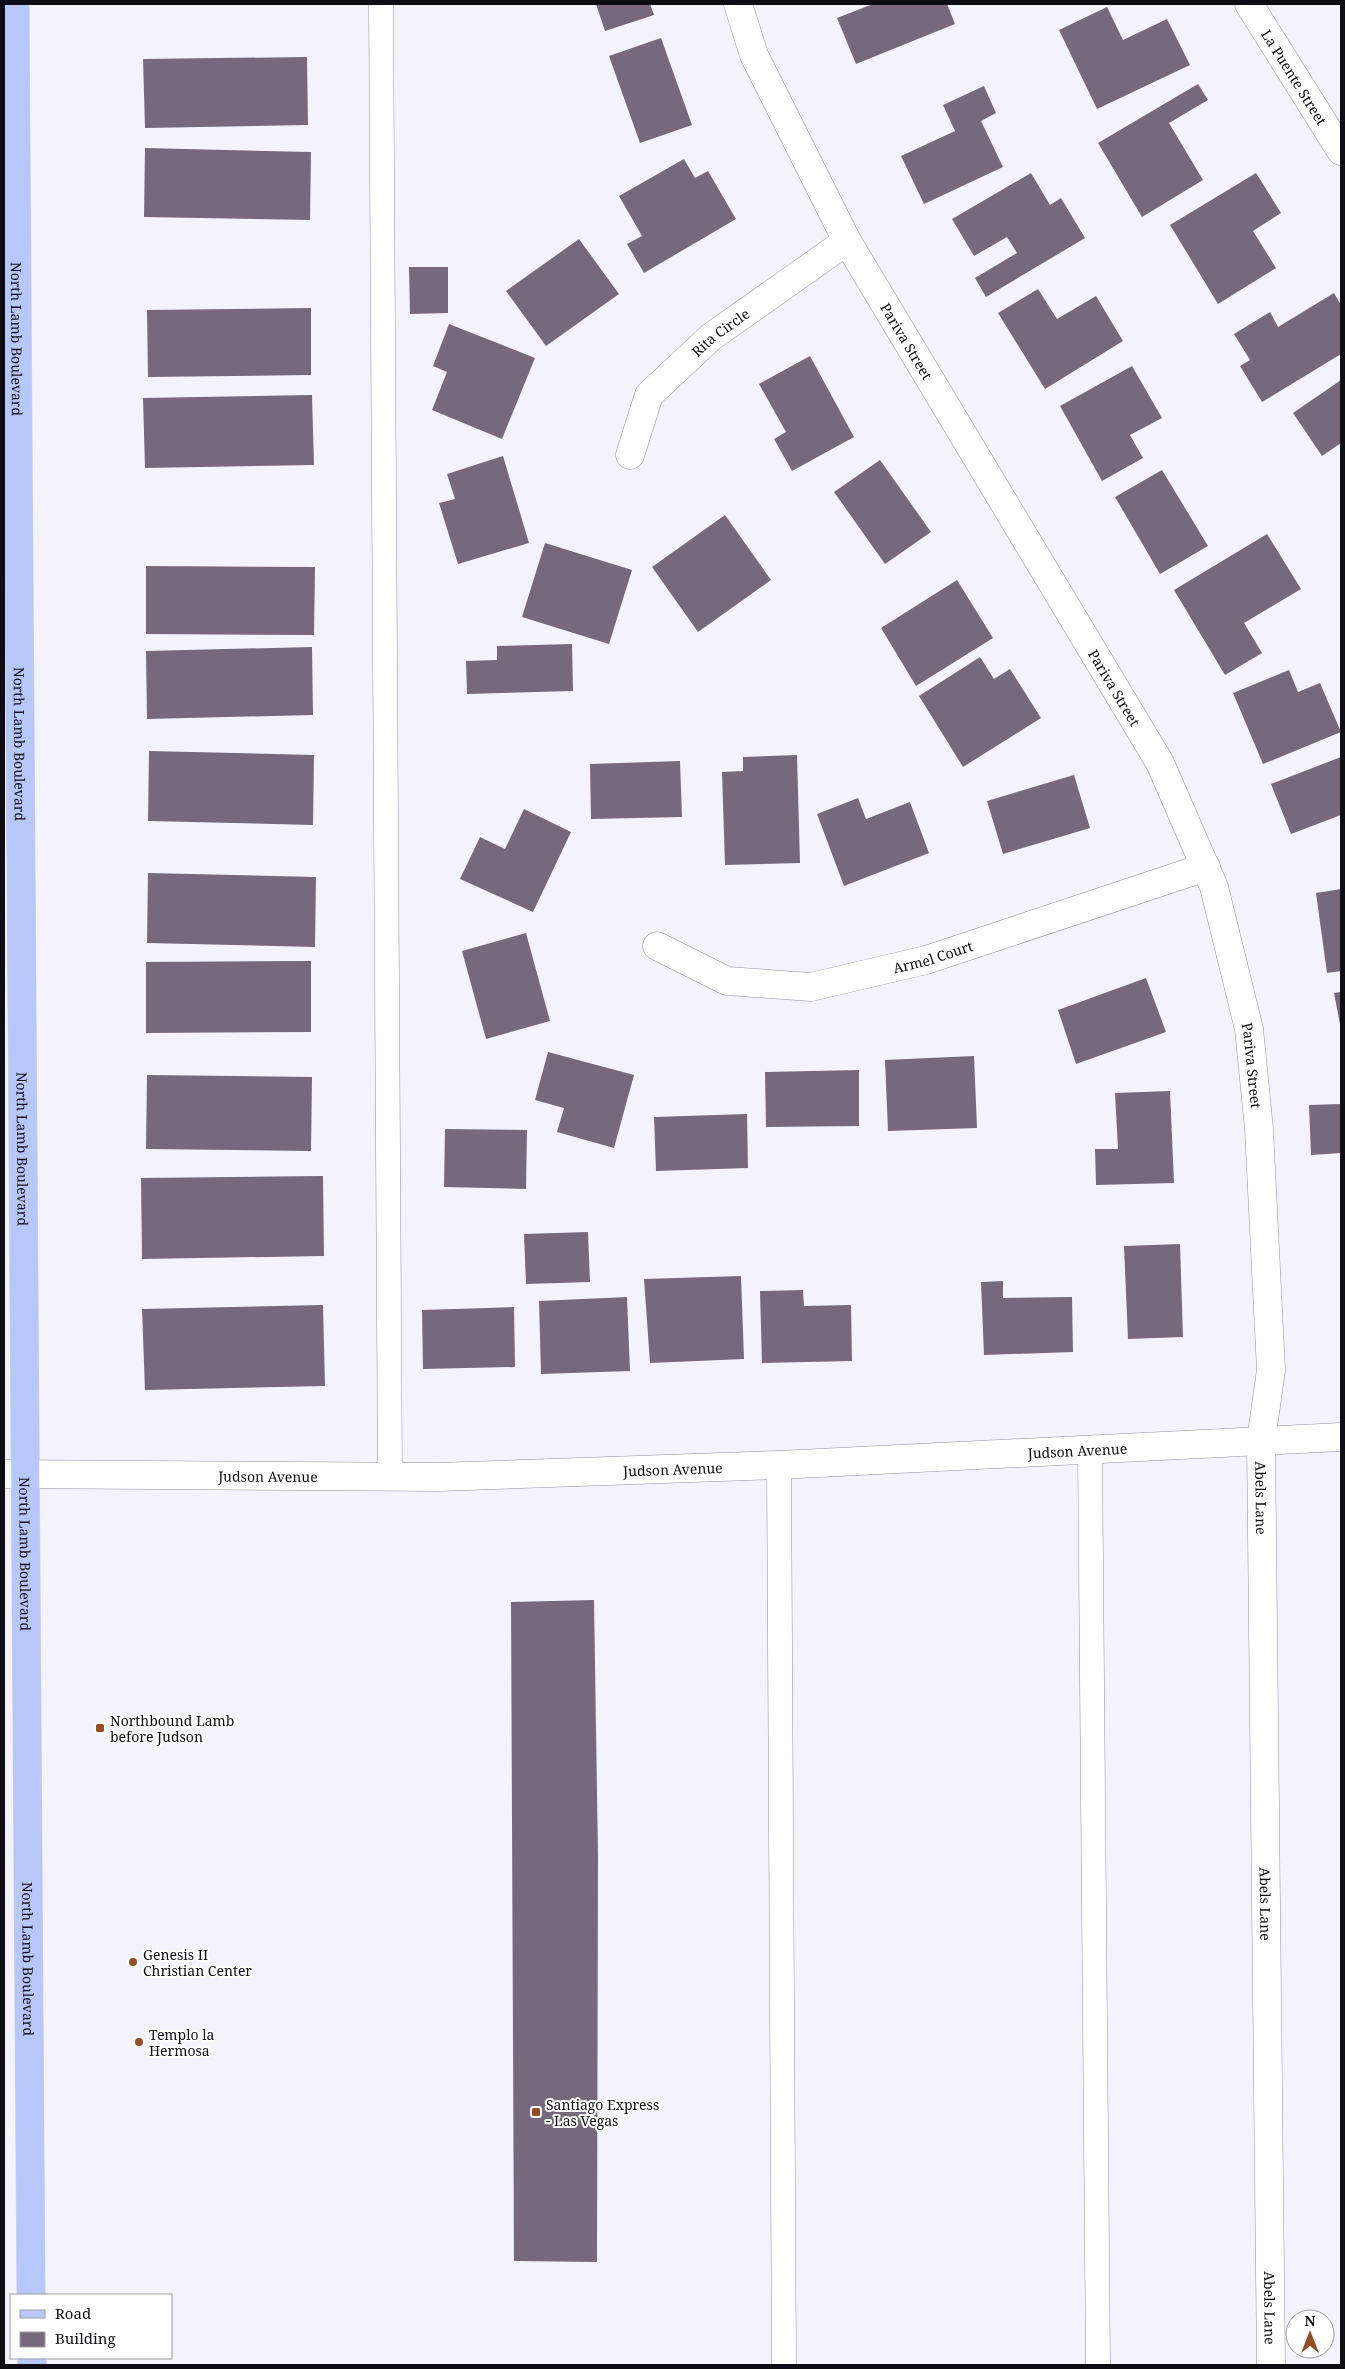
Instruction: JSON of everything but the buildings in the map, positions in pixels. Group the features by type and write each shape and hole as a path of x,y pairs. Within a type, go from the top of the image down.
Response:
{"main road":[{"name":"North Lamb Boulevard","path":"15,4 14,1474 31,2294"}],"street":[{"name":"Pariva Street","path":"738,4 754,55 847,241 1160,763 1214,887 1249,1029 1259,1130 1271,1370 1261,1441"},
{"name":"La Puente Street","path":"1249,4 1341,151"},
{"name":"Rita Circle","path":"630,455 649,395 711,337 847,241"},
{"name":"Armel Court","path":"657,946 727,981 811,987 926,960 1206,867"},
{"name":"Judson Avenue","path":"14,1474 447,1477 779,1465 1341,1437"},
{"name":"Abels Lane","path":"1261,1441 1271,2365"}],"lane":[{"path":"381,4 390,1476"},
{"path":"1090,1451 1098,2365"},
{"path":"779,1465 784,2365"}],"place":[{"name":"Northbound Lamb before Judson","path":"100,1728"},
{"name":"Genesis II Christian Center","path":"133,1962"},
{"name":"Templo la Hermosa","path":"139,2042"},
{"name":"Santiago Express - Las Vegas","path":"536,2112"}]}
